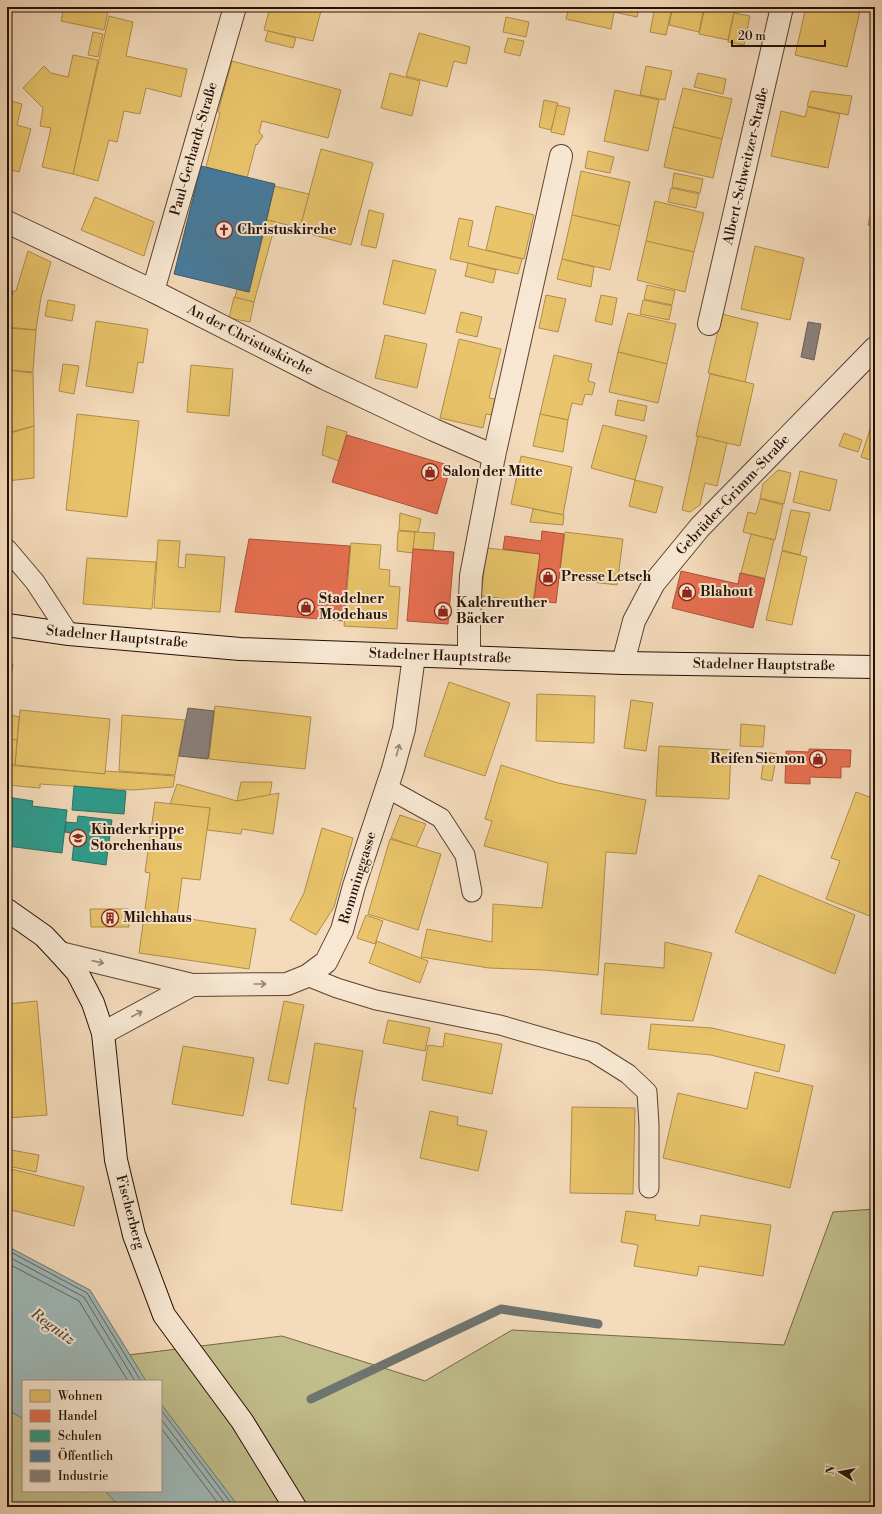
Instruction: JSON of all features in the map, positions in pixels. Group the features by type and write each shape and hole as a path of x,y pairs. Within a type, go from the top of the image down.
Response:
{"street":[{"name":"Paul-Gerhardt-Straße","path":"152,291 235,7"},
{"name":"Albert-Schweitzer-Straße","path":"710,324 782,7"},
{"path":"469,657 468,621 471,576 494,456 561,156"},
{"name":"An der Christuskirche","path":"7,222 152,291 324,378 434,430 494,456"},
{"name":"Gebrüder-Grimm-Straße","path":"623,663 634,621 654,583 700,527 875,348"},
{"name":"Stadelner Hauptstraße","path":"7,625 69,634 240,649 623,663 875,667"},
{"name":"Romminggasse","path":"60,953 192,984 287,984 307,976 326,962 342,930 354,886 387,788 404,729 414,656"},
{"name":"Fischerberg","path":"7,910 44,936 60,953 77,972 93,1003 103,1033 116,1160 134,1235 164,1315 242,1421 296,1507"},
{"name":"Romminggasse","path":"103,1033 192,984"}],"lane":[{"path":"7,549 35,582 69,634"},
{"path":"387,788 441,818 465,855 472,892"},
{"path":"307,976 376,1000 500,1025 593,1052 628,1074 647,1092 649,1125 649,1188"}],"shaded area":[{"path":"875,1209 875,1507 7,1507 7,1370 282,1336 425,1381 512,1330 784,1345 833,1212"}],"water":[{"name":"Regnitz","path":"7,1246 90,1290 145,1380 22,1380 22,1418 7,1409"},
{"path":"162,1405 239,1507 120,1507 106,1492 162,1492"}],"building: Wohnen":[{"path":"64,7 109,7 104,30 61,21"},
{"path":"270,7 322,7 313,41 264,30"},
{"path":"569,7 639,7 637,17 614,12 611,29 566,19"},
{"path":"655,7 672,7 666,35 650,32"},
{"path":"673,7 704,7 699,32 669,25"},
{"path":"705,7 735,7 728,40 699,34"},
{"path":"806,7 861,7 847,67 795,55"},
{"path":"734,13 750,16 744,45 728,42"},
{"path":"109,16 133,22 126,56 187,69 181,97 146,88 140,114 124,111 117,142 109,140 98,181 73,174"},
{"path":"506,17 529,22 526,37 503,32"},
{"path":"268,31 296,38 293,48 265,41"},
{"path":"93,32 103,34 98,57 88,55"},
{"path":"419,33 470,47 466,64 454,61 447,87 406,76"},
{"path":"508,38 524,41 520,56 504,52"},
{"path":"73,55 98,60 73,174 42,167 51,128 40,126 43,108 23,88 44,66 51,73 68,77"},
{"path":"232,61 341,90 328,138 262,121 259,132 263,136 257,145 256,144 247,178 206,167 220,113 218,112"},
{"path":"646,66 672,71 665,100 640,95"},
{"path":"390,73 420,81 412,116 381,108"},
{"path":"698,73 726,79 723,94 694,87"},
{"path":"683,88 732,99 722,139 673,127"},
{"path":"615,90 659,100 648,151 604,141"},
{"path":"811,91 852,96 848,115 807,106"},
{"path":"7,100 22,104 17,125 31,129 19,172 7,169"},
{"path":"544,100 558,103 551,130 539,127"},
{"path":"557,105 570,108 564,135 551,132"},
{"path":"808,107 840,114 828,168 771,156 781,111 805,117"},
{"path":"673,127 722,139 713,178 664,167"},
{"path":"321,149 373,163 351,245 299,231"},
{"path":"588,151 614,157 610,173 585,168"},
{"path":"581,171 630,182 620,226 572,215"},
{"path":"674,173 703,179 700,193 672,187"},
{"path":"274,186 309,194 300,228 267,220"},
{"path":"671,188 699,194 696,208 668,202"},
{"path":"95,197 154,222 144,256 81,230"},
{"path":"875,197 875,227 868,225"},
{"path":"655,201 704,213 694,252 646,241"},
{"path":"496,206 534,215 524,259 486,250"},
{"path":"369,210 384,214 376,248 361,245"},
{"path":"572,215 620,226 610,270 562,259"},
{"path":"459,218 473,221 468,246 522,259 518,274 450,259"},
{"path":"267,220 276,222 254,302 235,298 237,289 249,292"},
{"path":"646,241 694,252 685,292 637,280"},
{"path":"755,246 804,258 790,320 741,309"},
{"path":"28,251 51,262 41,297 36,330 7,327 13,291 16,291"},
{"path":"562,259 594,267 591,287 557,279"},
{"path":"393,260 436,270 425,314 383,304"},
{"path":"468,263 496,270 493,283 465,276"},
{"path":"647,285 675,291 672,305 644,299"},
{"path":"546,295 566,299 558,332 539,328"},
{"path":"601,295 617,298 612,325 595,321"},
{"path":"234,297 254,302 250,322 229,318"},
{"path":"48,300 75,305 72,321 45,316"},
{"path":"643,300 672,306 669,320 640,314"},
{"path":"461,312 482,317 477,337 456,332"},
{"path":"628,313 676,324 667,364 618,352"},
{"path":"722,314 758,323 745,382 708,373"},
{"path":"96,321 148,329 143,363 138,362 133,393 86,386"},
{"path":"7,328 36,330 33,372 7,370"},
{"path":"385,335 427,344 417,388 375,378"},
{"path":"459,339 501,349 489,398 495,399 492,415 486,414 483,428 440,418"},
{"path":"618,352 667,364 658,403 609,392"},
{"path":"554,355 592,364 588,381 595,383 592,395 585,394 582,405 572,403 568,420 540,414"},
{"path":"63,364 79,366 74,394 59,391"},
{"path":"191,365 233,369 229,416 187,412"},
{"path":"7,370 33,373 34,426 7,433"},
{"path":"710,374 754,384 740,446 696,436"},
{"path":"618,400 647,406 644,421 615,415"},
{"path":"77,414 139,421 127,517 66,510"},
{"path":"540,414 568,420 563,452 533,446"},
{"path":"874,417 875,455 873,461 861,457"},
{"path":"603,425 647,436 635,480 591,468"},
{"path":"34,426 34,478 7,481 7,434"},
{"path":"327,426 347,432 339,461 322,455"},
{"path":"844,433 862,440 858,452 839,446"},
{"path":"698,436 727,443 717,486 705,483 700,505 690,512 682,510"},
{"path":"521,456 572,467 563,515 511,504"},
{"path":"778,470 791,473 784,504 760,498 763,484"},
{"path":"800,471 837,480 830,511 793,502"},
{"path":"635,480 663,487 656,513 629,506"},
{"path":"760,499 783,505 775,540 743,532 748,512 756,514"},
{"path":"533,509 564,515 563,525 530,522"},
{"path":"791,510 810,513 800,555 782,550"},
{"path":"400,513 421,519 418,532 399,530"},
{"path":"398,531 415,532 413,553 397,551"},
{"path":"415,532 435,533 433,550 413,549"},
{"path":"565,532 623,539 617,585 559,578"},
{"path":"751,534 774,540 765,578 741,573"},
{"path":"158,540 180,541 178,567 185,568 186,554 225,557 220,612 154,608"},
{"path":"351,543 381,545 379,569 390,570 389,586 400,587 397,629 344,626"},
{"path":"487,548 540,554 533,602 481,596"},
{"path":"782,551 807,557 792,625 766,620"},
{"path":"87,558 156,562 152,609 83,604"},
{"path":"7,663 13,664 7,701"},
{"path":"449,682 510,703 485,776 424,756"},
{"path":"537,694 595,696 594,743 536,741"},
{"path":"631,700 653,703 646,751 624,748"},
{"path":"215,706 311,717 305,769 209,759"},
{"path":"20,710 110,719 105,774 15,765"},
{"path":"7,714 19,717 17,740 7,739"},
{"path":"122,715 185,720 175,775 119,771"},
{"path":"741,724 765,726 763,747 740,746"},
{"path":"7,739 17,740 15,765 7,765"},
{"path":"659,746 731,750 729,799 656,796"},
{"path":"765,752 777,754 772,781 761,779"},
{"path":"7,765 105,774 105,771 175,776 173,787 133,790 40,784 40,788 7,785"},
{"path":"501,765 558,783 646,800 636,854 606,852 598,975 544,970 489,968 421,957 427,929 492,942 493,904 542,908 548,863 484,846 492,821 485,819"},
{"path":"241,782 272,782 270,795 237,801"},
{"path":"177,784 237,801 279,793 273,834 242,829 241,834 207,830 210,808 170,804"},
{"path":"856,792 875,799 875,874 871,883 875,885 875,918 826,899 840,861 831,858"},
{"path":"155,802 210,808 200,880 182,878 177,917 256,929 249,969 139,953 150,873 145,872"},
{"path":"400,815 426,824 416,847 391,838"},
{"path":"322,828 353,838 334,907 316,935 290,920 304,893"},
{"path":"390,839 441,854 418,930 368,914"},
{"path":"759,875 855,915 835,974 735,932"},
{"name":"Milchhaus","path":"90,909 128,909 129,927 91,927"},
{"path":"366,915 383,921 375,944 357,938"},
{"path":"377,941 428,961 420,983 369,963"},
{"path":"665,942 712,953 693,1021 601,1014 605,963 664,968"},
{"path":"37,1001 47,1115 7,1118 7,1004"},
{"path":"284,1001 304,1005 288,1084 268,1080"},
{"path":"388,1020 430,1028 425,1051 383,1043"},
{"path":"651,1024 712,1028 785,1045 779,1072 711,1055 648,1049"},
{"path":"445,1033 502,1044 492,1094 422,1080 428,1045 443,1047"},
{"path":"315,1043 363,1051 353,1108 356,1108 342,1211 291,1204"},
{"path":"183,1046 254,1058 243,1116 172,1104"},
{"path":"755,1072 813,1086 790,1188 663,1158 678,1093 747,1109"},
{"path":"572,1107 635,1108 633,1194 570,1193"},
{"path":"430,1111 458,1117 457,1125 487,1131 478,1171 420,1158"},
{"path":"11,1150 39,1155 36,1172 8,1166"},
{"path":"7,1168 84,1187 74,1226 7,1209"},
{"path":"626,1211 656,1215 655,1220 699,1226 701,1215 771,1225 763,1276 699,1266 697,1276 634,1266 638,1245 621,1242"}],"building: Handel":[{"path":"347,435 451,466 437,514 332,482"},
{"name":"Presse Letsch","path":"542,531 564,534 556,603 534,600 540,554 503,549 505,536 541,541"},
{"path":"249,539 350,546 343,621 235,612"},
{"path":"413,549 454,552 448,624 407,621"},
{"path":"681,571 738,584 740,573 765,579 753,628 672,608"},
{"name":"Reifen Siemon","path":"809,749 851,750 850,767 841,767 841,778 810,777 810,784 785,783 786,751 809,752"}],"building: Schulen":[{"path":"74,786 126,791 124,814 72,810"},
{"path":"7,797 33,801 32,806 67,810 62,853 7,846"},
{"path":"78,816 112,820 106,865 72,860 75,834 65,832 66,822 77,823"}],"building: Öffentlich":[{"name":"Christuskirche","path":"201,166 275,184 249,292 174,274"}],"building: Industrie":[{"path":"808,322 821,324 814,360 801,357"},
{"path":"188,708 214,711 208,759 179,756"}],"waterway":[{"path":"311,1399 501,1309 598,1324"}],"place":[{"name":"Christuskirche","path":"224,230"},
{"name":"Salon der Mitte","path":"430,472"},
{"name":"Presse Letsch","path":"548,577"},
{"name":"Blahout","path":"687,592"},
{"name":"Stadelner Modehaus","path":"306,607"},
{"name":"Kalchreuther Bäcker","path":"443,611"},
{"name":"Reifen Siemon","path":"818,759"},
{"name":"Kinderkrippe Storchenhaus","path":"78,838"},
{"name":"Milchhaus","path":"110,918"}]}
